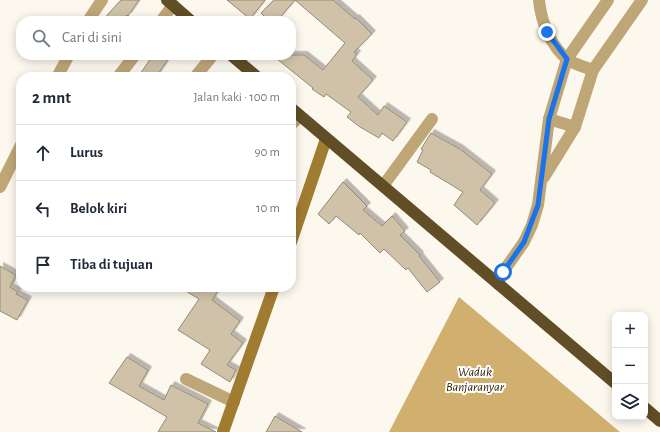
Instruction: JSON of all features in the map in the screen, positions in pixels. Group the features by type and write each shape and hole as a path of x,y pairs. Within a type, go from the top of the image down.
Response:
{"highway":[{"path":"170,3 185,16"},
{"path":"237,60 251,72"},
{"path":"296,113 326,140 612,380"},
{"path":"648,411 660,421"}],"main road":[{"path":"296,229 326,140"},
{"path":"223,432 272,292"}],"street":[{"path":"91,16 102,0"},
{"path":"539,0 547,32 567,59 593,70"},
{"path":"498,284 503,272 524,242 532,225 538,205 549,119 567,59 608,0"},
{"path":"541,181 575,127 593,70 642,0"},
{"path":"164,16 170,3"},
{"path":"59,72 66,60"},
{"path":"122,72 131,60"},
{"path":"199,72 209,60"},
{"path":"382,186 432,119"},
{"path":"549,119 575,127"},
{"path":"0,187 16,156"},
{"path":"186,379 234,402"}],"lane":[{"path":"296,123 302,118"}],"water":[{"name":"Waduk Banjaranyar","path":"459,297 620,432 389,432"}],"building":[{"path":"121,0 139,0 128,16 107,16"},
{"path":"227,0 265,0 252,16 246,16"},
{"path":"274,0 295,0 281,16 264,16 261,13"},
{"path":"295,0 333,0 355,19 356,18 372,34 354,52 357,54 352,61 373,80 358,97 378,115 384,106 407,122 393,141 382,133 379,138 360,127 347,117 351,112 326,94 324,97 312,89 313,88 296,74 296,72 293,72 278,60 296,60 296,55 304,55 323,70 345,43"},
{"path":"150,60 168,60 159,72 141,72"},
{"path":"431,133 460,149 492,174 480,190 495,203 477,225 454,205 463,192 430,172 431,170 417,162 423,150 421,149"},
{"path":"343,182 367,206 363,210 382,226 392,216 405,231 400,235 420,255 419,256 440,282 427,292 408,268 406,270 384,249 380,253 360,233 359,235 336,216 329,224 318,214"},
{"path":"0,266 16,275 10,287 18,292 16,294 28,300 17,320 0,311"},
{"path":"187,292 217,292 212,300 240,321 231,334 243,343 227,365 236,370 230,382 201,364 210,350 178,330 199,299"},
{"path":"127,357 148,370 139,386 164,400 171,385 208,404 198,423 216,432 158,432 167,417 109,383"},
{"path":"275,416 302,432 266,432"}],"route":[{"path":"503,272 524,242 532,225 538,205 549,119 567,59 547,32"}]}
